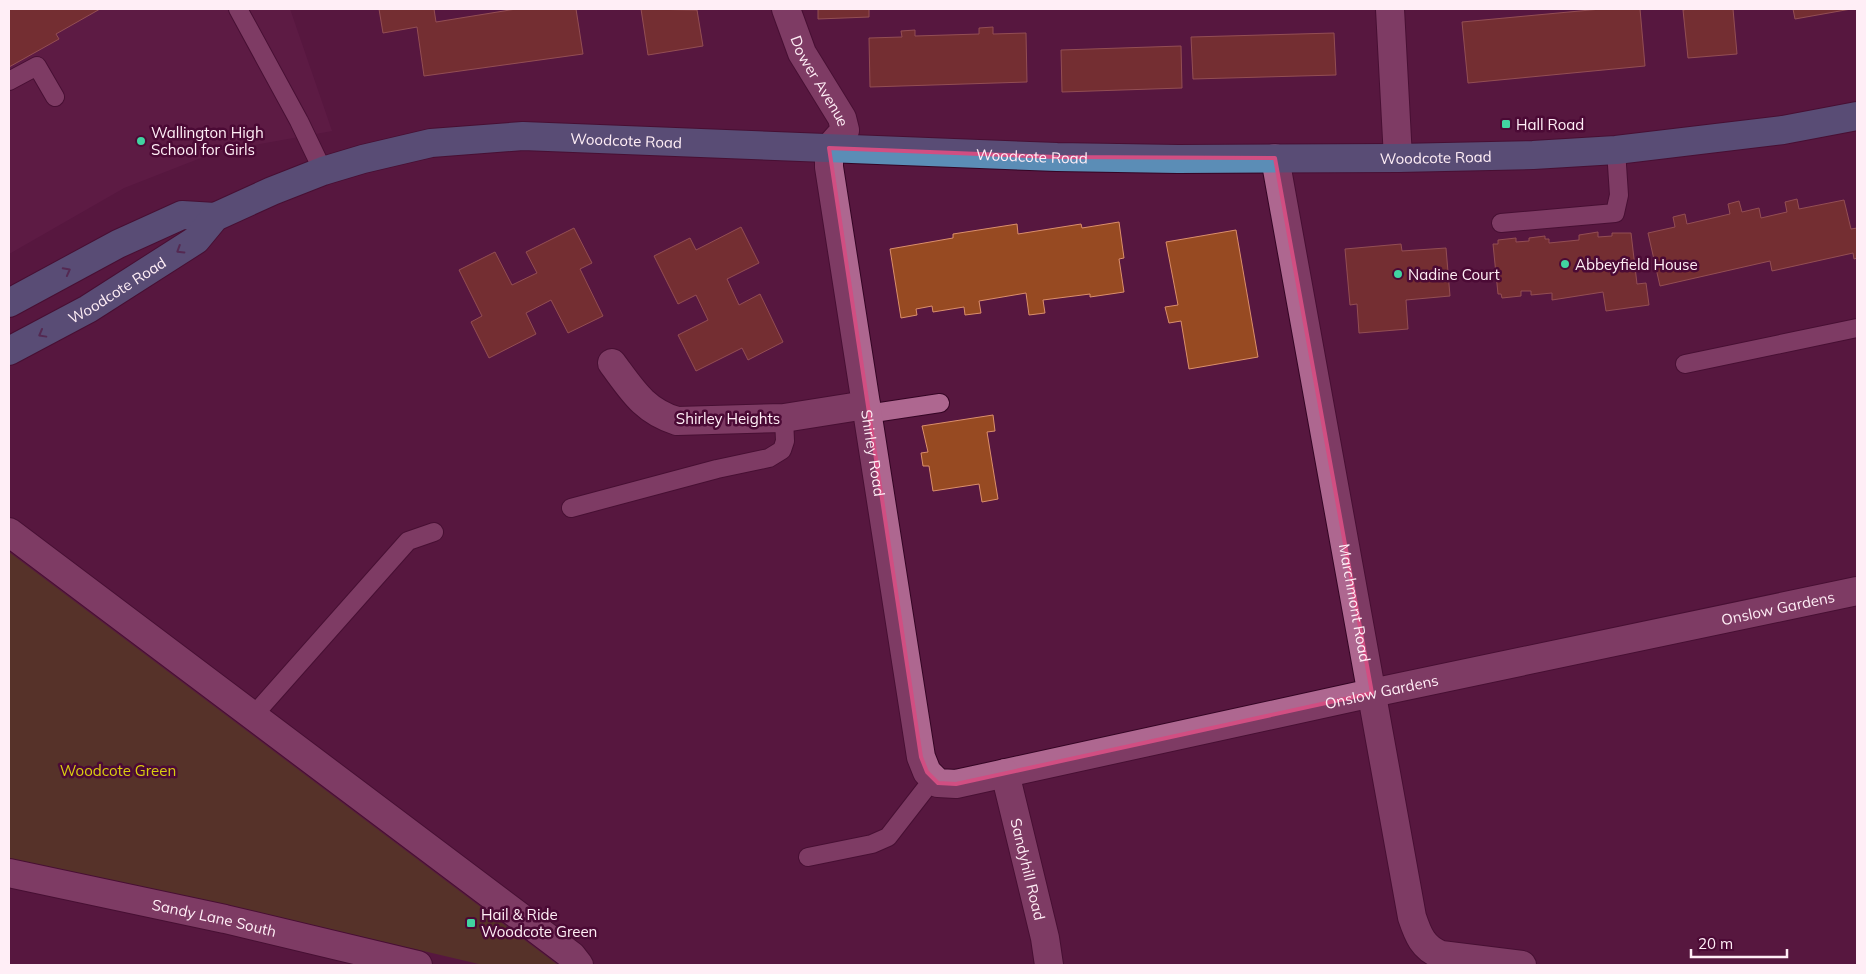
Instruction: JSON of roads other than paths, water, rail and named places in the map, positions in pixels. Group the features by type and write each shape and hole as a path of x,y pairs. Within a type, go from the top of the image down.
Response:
{"main road":[{"name":"Woodcote Road","path":"9,303 118,244 182,214 215,216 323,171 408,148 487,137 610,138 1058,157 1398,158 1533,155 1616,150 1783,130 1857,116"},
{"name":"Woodcote Road","path":"9,350 88,309 196,240 215,216"}],"street":[{"name":"Dower Avenue","path":"786,9 802,53 842,118 845,130 829,148"},
{"path":"1390,9 1398,158"},
{"name":"Shirley Road","path":"829,148 830,168 867,410 927,768"},
{"name":"Marchmont Road","path":"1275,158 1372,693 1380,750 1412,917 1417,934 1431,951 1441,955 1522,965"},
{"name":"Shirley Heights","path":"612,364 646,407 662,416 677,421 784,418 867,410"},
{"path":"9,532 252,717 572,956 579,965"},
{"name":"Onslow Gardens","path":"927,768 945,785 956,784 1372,693 1857,591"},
{"name":"Sandyhill Road","path":"1005,773 1045,938 1048,965"},
{"name":"Sandy Lane South","path":"9,873 225,919 418,965"}],"lane":[{"path":"238,9 299,121 323,171"},
{"path":"9,81 37,66 54,97"},
{"path":"1500,223 1615,213 1619,194 1616,150"},
{"path":"1685,364 1857,328"},
{"path":"867,410 940,403"},
{"path":"571,508 717,469 768,458 782,450 785,441 784,418"},
{"path":"252,717 408,541 434,532"},
{"path":"808,857 872,844 888,837 927,768"}],"place":[{"name":"Hall Road","path":"1506,124"},
{"name":"Wallington High School for Girls","path":"141,141"},
{"name":"Abbeyfield House","path":"1565,264"},
{"name":"Nadine Court","path":"1398,274"},
{"name":"Hail & Ride Woodcote Green","path":"471,923"}],"park label":[{"name":"Woodcote Green","path":"118,770"}]}
